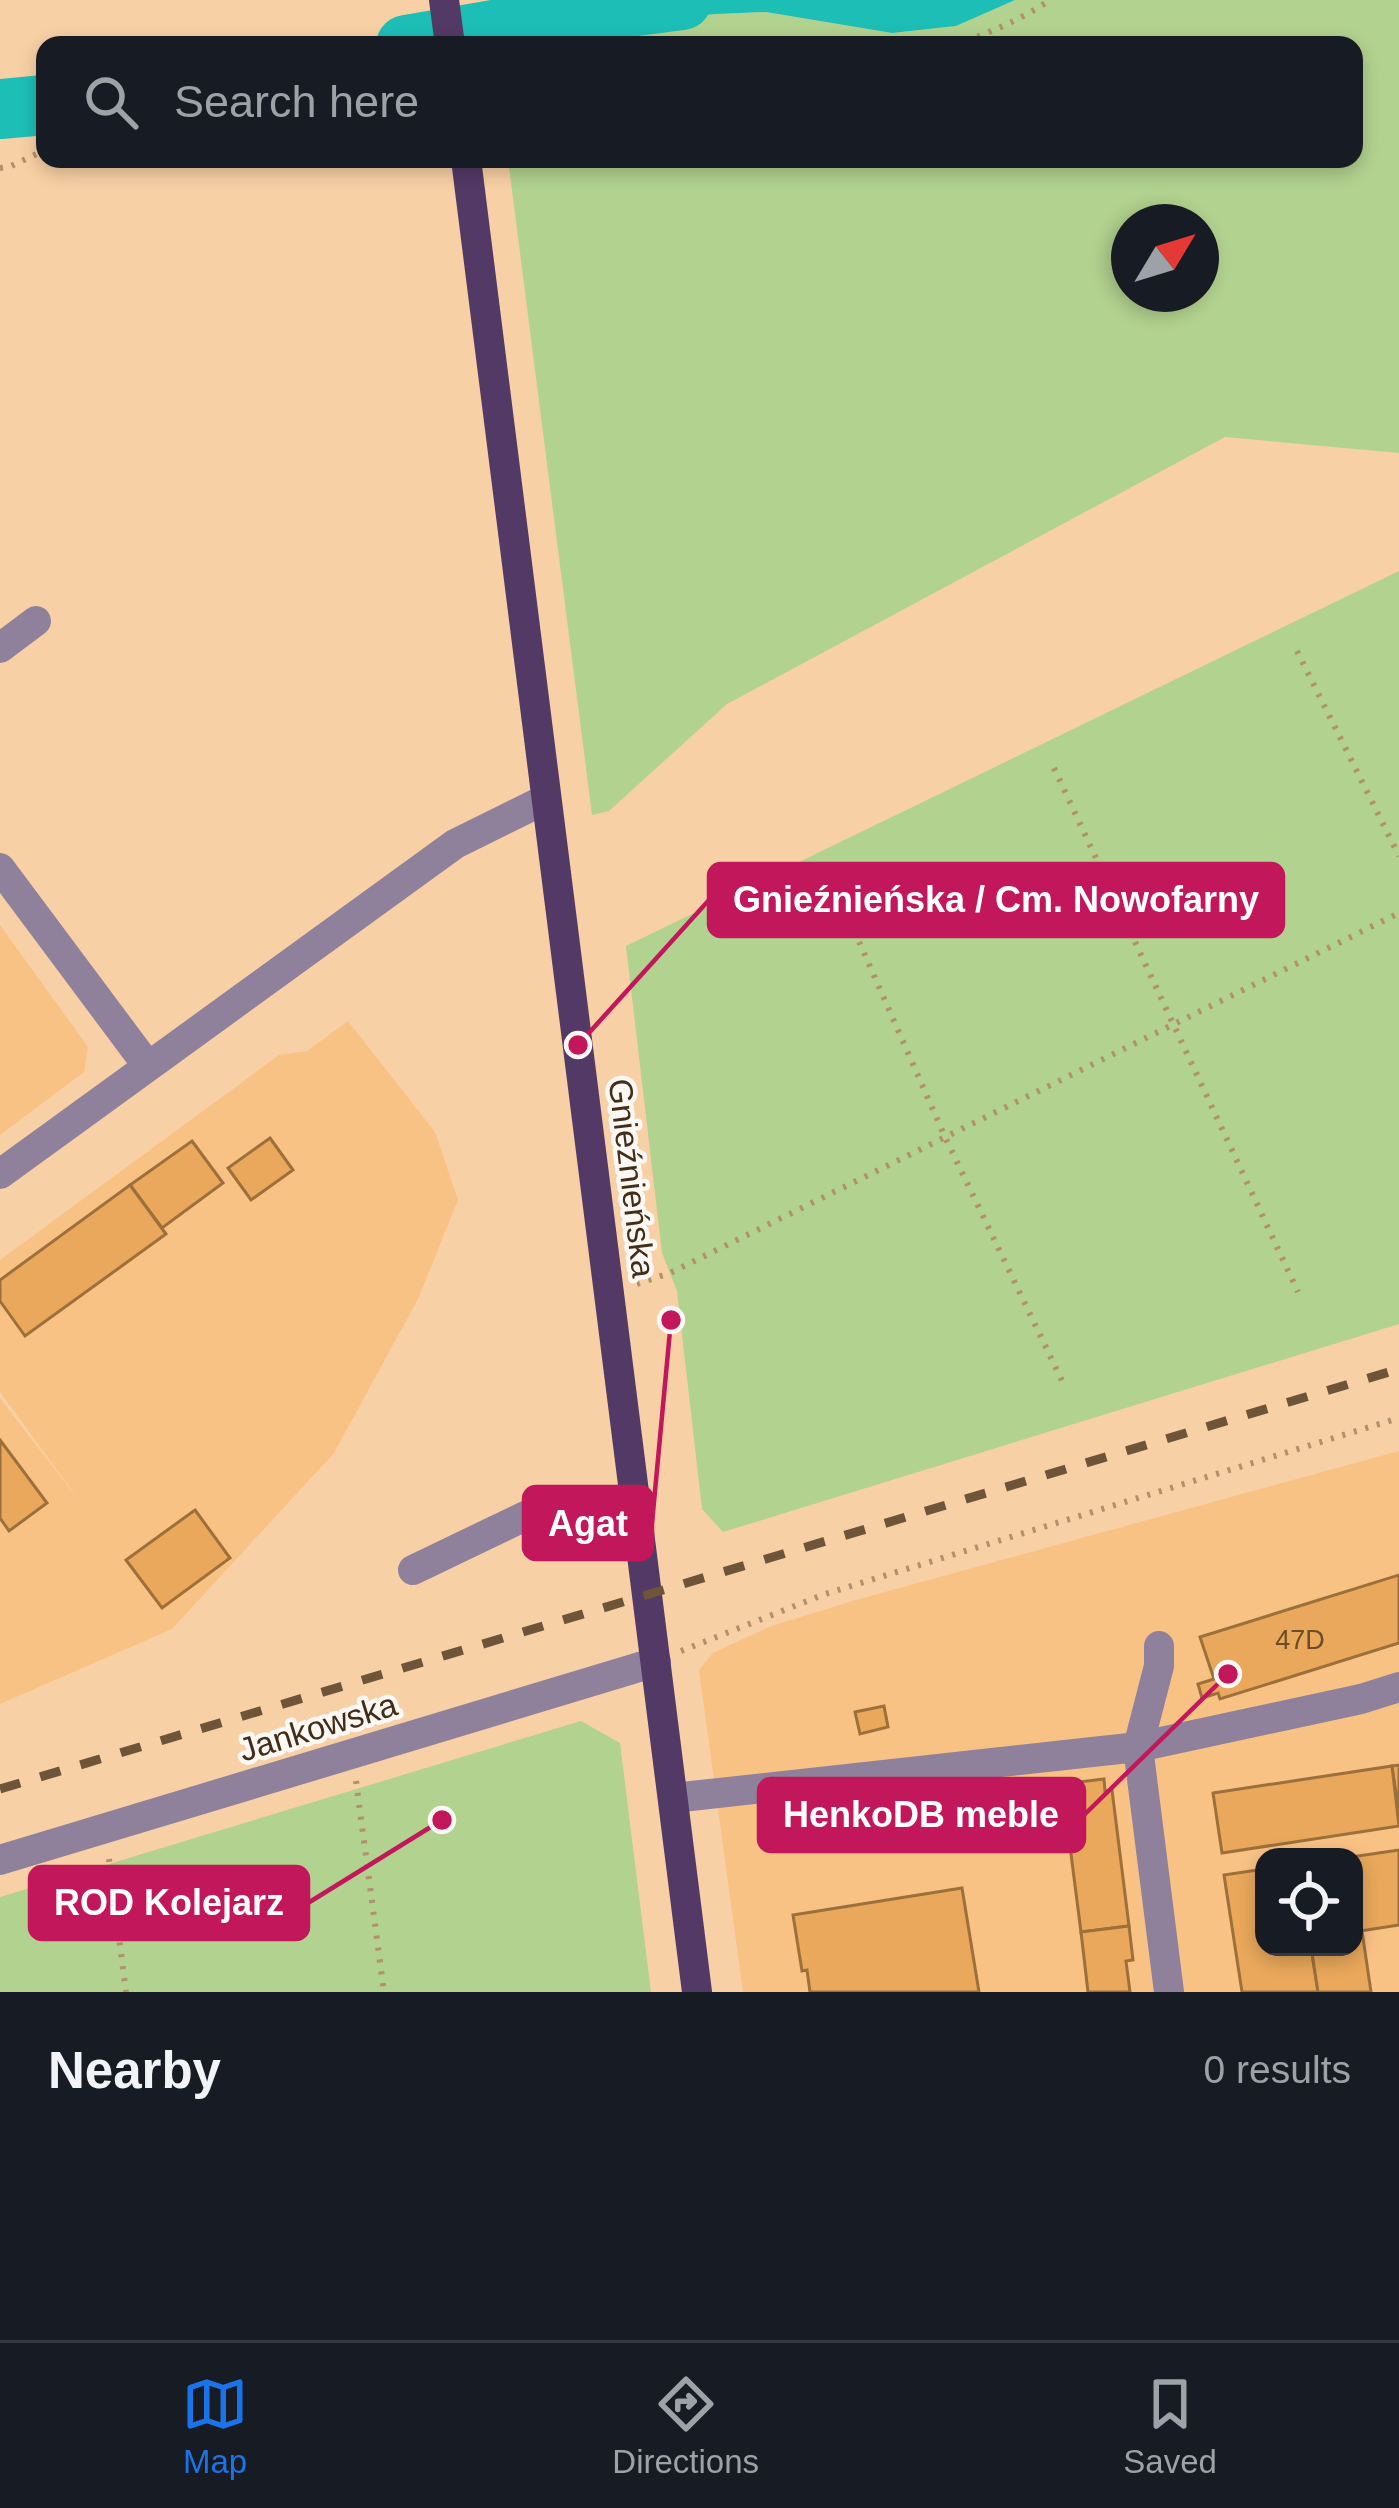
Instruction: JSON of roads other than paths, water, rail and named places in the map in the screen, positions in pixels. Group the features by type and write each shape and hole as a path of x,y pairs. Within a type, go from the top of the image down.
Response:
{"main road":[{"path":"445,3 449,36"},
{"name":"Gnieźnieńska","path":"467,168 697,1992"}],"street":[{"path":"0,649 36,621"},
{"path":"0,1174 455,844 546,799"},
{"path":"0,868 147,1065"},
{"path":"413,1570 544,1507"},
{"path":"1159,1646 1159,1666 1138,1747 1169,1992"},
{"name":"Jankowska","path":"0,1860 656,1662"},
{"path":"673,1798 1138,1747 1360,1700 1399,1687"}],"water":[{"path":"588,0 1015,0 956,26 892,33 766,12 639,21 567,36 493,36 489,11"}],"waterway":[{"path":"458,36 682,0"},
{"path":"0,109 36,106"}],"railway":[{"path":"0,1789 1399,1369"}],"place":[{"name":"Gnieźnieńska / Cm. Nowofarny","path":"578,1045"},
{"name":"Agat","path":"671,1320"},
{"name":"HenkoDB meble","path":"1228,1674"},
{"name":"ROD Kolejarz","path":"442,1820"}]}
